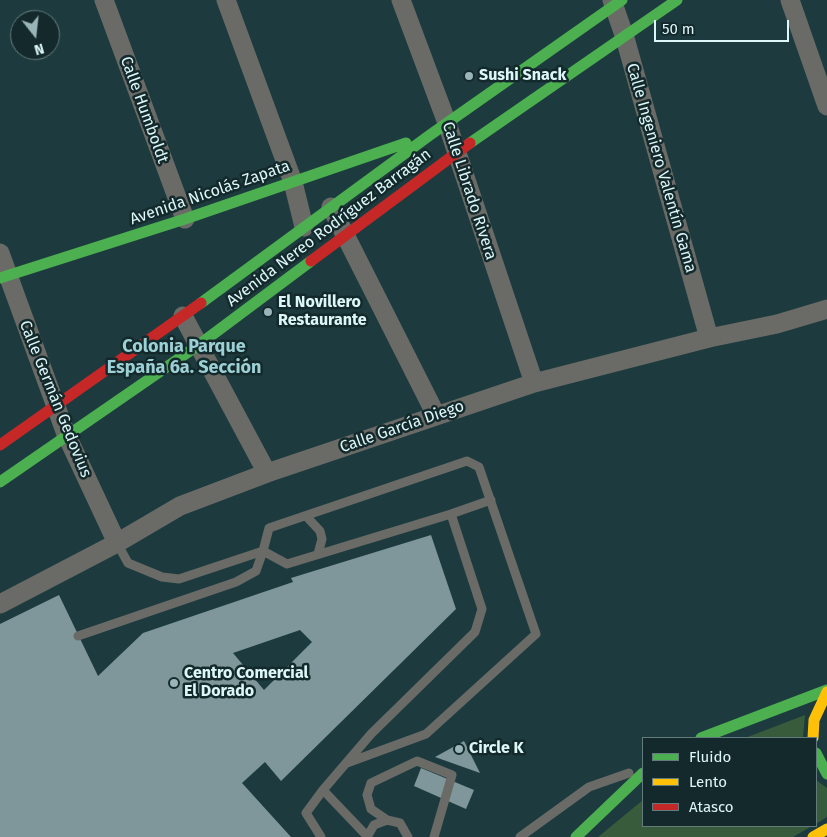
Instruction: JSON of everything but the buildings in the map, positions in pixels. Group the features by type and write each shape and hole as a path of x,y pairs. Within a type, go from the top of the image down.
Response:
{"street":[{"name":"Calle Humboldt","path":"104,0 185,220"},
{"path":"226,0 293,182 304,227"},
{"name":"Calle Librado Rivera","path":"402,0 447,123 534,383"},
{"name":"Avenida Nereo Rodríguez Barragán","path":"0,482 66,434 200,344 456,153 625,38 677,0"},
{"path":"790,0 827,106"},
{"name":"Avenida Nereo Rodríguez Barragán","path":"0,445 184,316 430,135 616,2"},
{"name":"Calle Ingeniero Valentín Gama","path":"616,2 709,338"},
{"name":"Avenida Nicolás Zapata","path":"4,277 185,220 430,135"},
{"path":"331,207 436,415"},
{"name":"Calle Germán Gedovius","path":"0,253 4,277 66,434 117,543"},
{"name":"Calle García Diego","path":"0,604 117,543 180,506 267,473 534,383 709,338 777,324 827,309"},
{"path":"184,316 267,473"},
{"path":"704,737 827,691"},
{"path":"813,737 814,720 827,691"},
{"path":"817,755 827,774"},
{"path":"576,837 642,774"},
{"path":"813,837 827,829"}],"lane":[{"path":"78,636 236,582 256,571 269,528 467,461 479,467 536,634 426,734 347,763"},
{"path":"117,543 128,563 162,577 179,579 263,551 286,564 491,500"},
{"path":"321,837 306,813 323,790 371,734 475,632 482,608 451,514"},
{"path":"306,516 320,531 322,539 318,554"},
{"path":"408,837 400,823 387,820 371,809 367,795 371,783 417,761 452,775 434,837"},
{"path":"520,837 589,788 642,768"},
{"path":"323,790 367,837 374,825 387,820"}],"green space":[{"path":"805,715 803,737 748,737"},
{"path":"817,781 827,788 827,817 817,823"},
{"path":"642,801 642,827 810,827 793,837 598,837"}],"traffic: fast":[{"path":"201,303 430,135 622,0"},
{"path":"470,143 677,0"},
{"path":"0,278 185,219 406,143"},
{"path":"0,482 200,344 311,261"},
{"path":"704,737 827,690"},
{"path":"817,755 827,774"},
{"path":"576,837 642,774"}],"traffic: slow":[{"path":"813,737 814,720 827,692"},
{"path":"813,837 827,829"}],"traffic: jam":[{"path":"311,261 470,143"},
{"path":"0,445 201,303"}],"place":[{"name":"Sushi Snack","path":"469,76"},
{"name":"El Novillero Restaurante","path":"268,312"},
{"name":"Centro Comercial El Dorado","path":"174,683"},
{"name":"Circle K","path":"459,749"}],"district":[{"name":"Colonia Parque España 6a. Sección","path":"184,357"}]}
